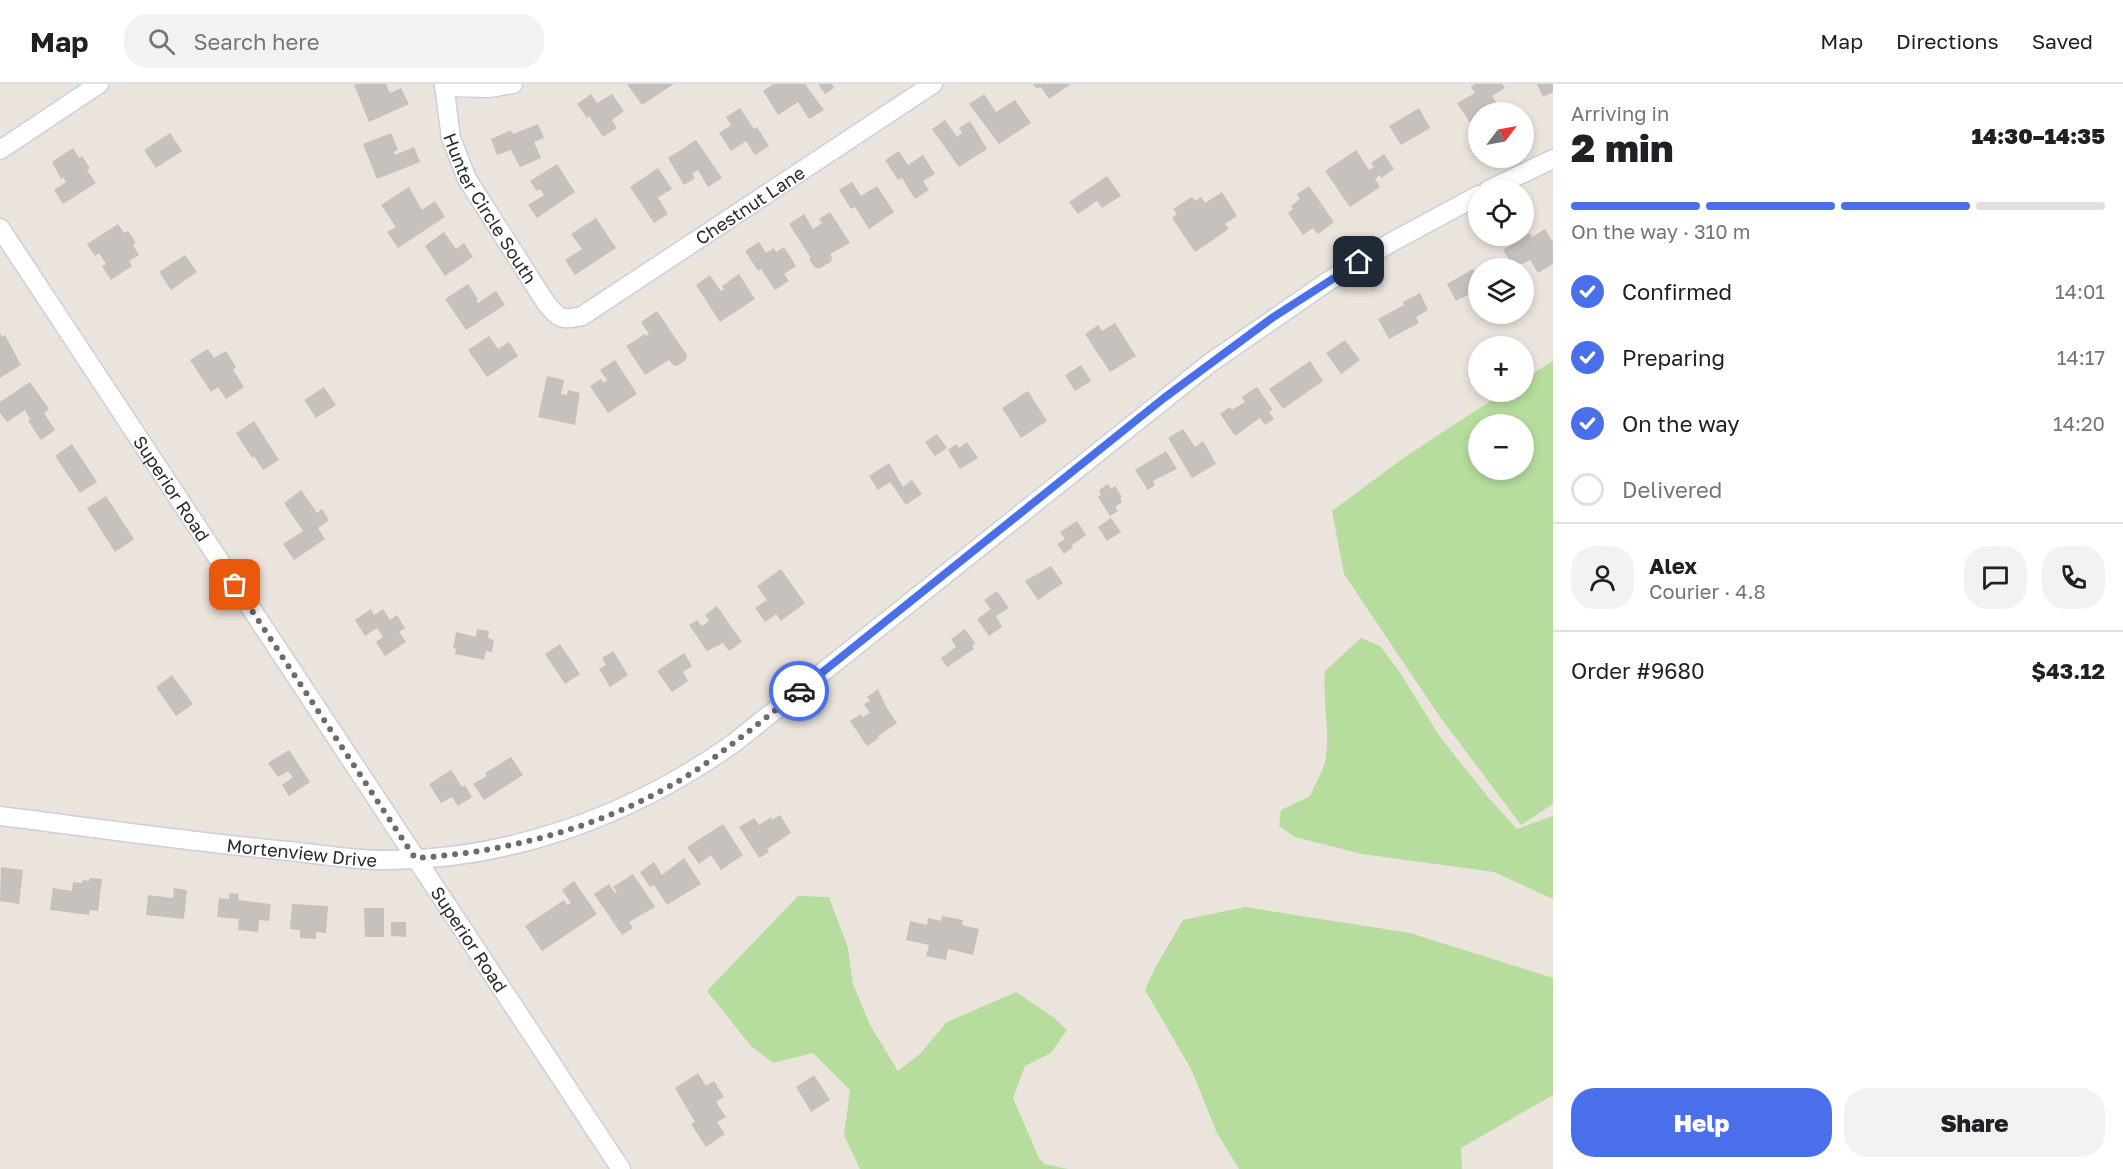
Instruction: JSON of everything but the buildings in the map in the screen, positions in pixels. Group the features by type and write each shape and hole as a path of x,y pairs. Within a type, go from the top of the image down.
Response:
{"street":[{"path":"0,150 99,84"},
{"path":"444,85 489,88 513,84"},
{"name":"Chestnut Lane","path":"563,319 582,316 933,84"},
{"name":"Hunter Circle South","path":"444,85 451,138 467,179 546,303 556,315 563,319"},
{"path":"1509,180 1553,159"},
{"name":"Mortenview Drive","path":"0,816 267,849 383,860 484,851 564,831 630,805 699,768 770,715 1210,363 1327,282 1390,243 1468,201"},
{"name":"Superior Road","path":"0,228 621,1169"}],"green space":[{"path":"1553,361 1553,804 1521,825 1440,717 1344,574 1332,511 1405,457 1468,416 1468,480 1534,480 1534,414 1470,414 1489,402 1534,402 1534,373"},
{"path":"1361,638 1380,646 1399,671 1440,737 1517,829 1553,816 1553,899 1494,872 1362,854 1295,837 1279,826 1281,810 1310,796 1325,762 1327,735 1325,671"},
{"path":"798,896 829,897 848,948 853,984 870,1025 898,1071 920,1054 947,1022 1016,992 1053,1017 1067,1030 1051,1053 1025,1066 1013,1098 1039,1158 1044,1164 1068,1169 860,1169 844,1135 850,1090 813,1053 773,1063 751,1046 707,991"},
{"path":"1245,907 1410,933 1553,978 1553,1095 1461,1148 1462,1169 1239,1169 1217,1133 1191,1069 1145,990 1183,920"}],"way so far":[{"path":"235,585 415,858 484,851 525,842 593,821 623,808 699,768 799,691"}],"route":[{"path":"799,691 1164,398 1272,318 1359,262"}]}
